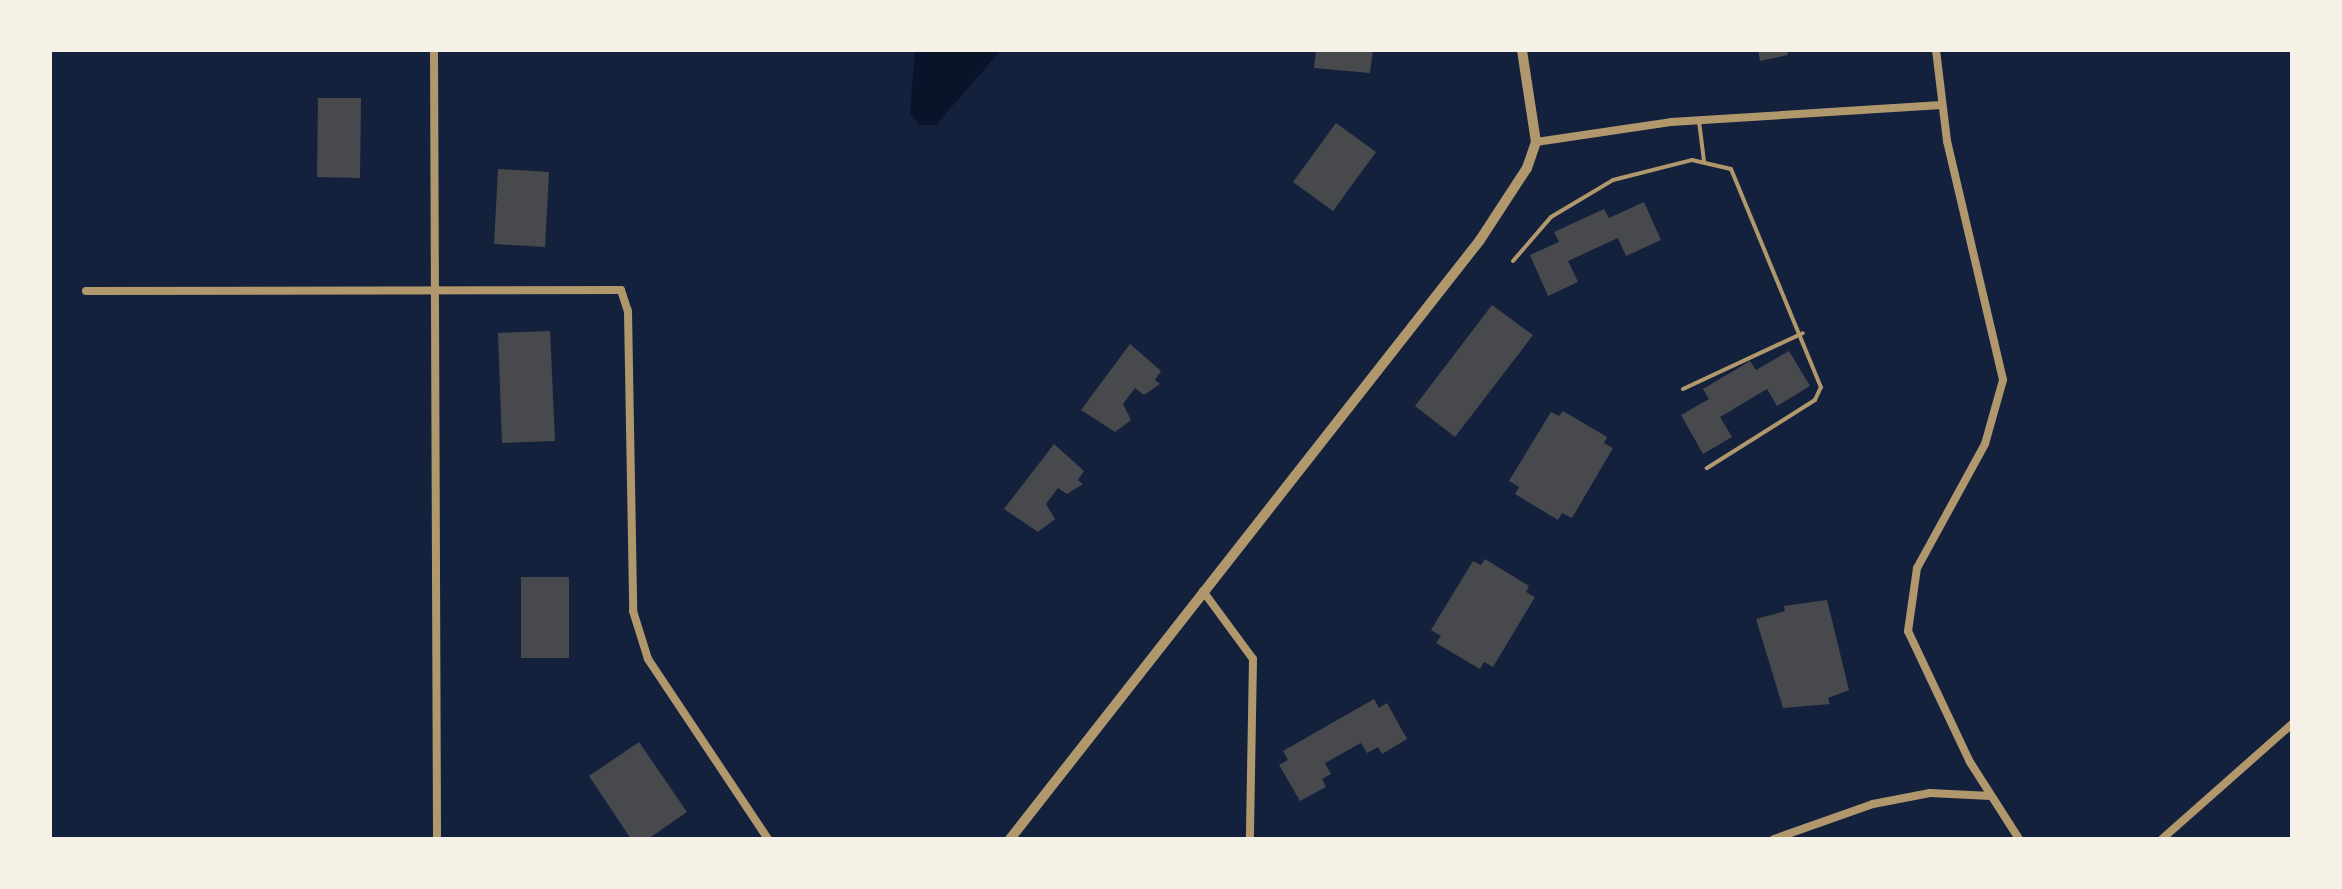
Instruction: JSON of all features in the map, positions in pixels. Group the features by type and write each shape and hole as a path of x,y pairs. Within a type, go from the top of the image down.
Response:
{"street":[{"path":"434,50 437,839"},
{"path":"1010,839 1480,240 1536,142 1522,50"},
{"path":"1936,50 1941,106 2003,380 1985,444 1917,568 1908,600 1908,631 1926,676 1991,796 2019,839"},
{"path":"1536,142 1700,121 1941,106"},
{"path":"86,291 433,295 620,290 628,311 633,611 648,660 768,839"},
{"path":"1203,591 1253,659 1250,839"},
{"path":"2162,839 2292,724"},
{"path":"1774,839 1858,809 1930,792 1991,796"}],"lane":[{"path":"1700,121 1704,161"},
{"path":"1512,261 1551,217 1613,180 1704,161 1718,162 1738,178 1819,370 1815,400 1707,468"},
{"path":"1683,389 1803,333"}],"water":[{"path":"915,50 1001,50 936,125 920,125 910,113"}],"building":[{"path":"1316,50 1373,50 1370,73 1314,68"},
{"path":"1758,50 1787,50 1788,55 1760,61"},
{"path":"318,98 361,98 360,178 317,177"},
{"path":"1336,123 1376,152 1333,211 1293,182"},
{"path":"498,169 549,172 545,247 494,244"},
{"path":"1644,202 1661,240 1626,256 1618,238 1568,261 1578,282 1548,296 1530,255 1559,242 1554,232 1604,209 1609,218"},
{"path":"1492,305 1533,335 1455,437 1415,406"},
{"path":"550,331 555,441 502,443 498,333"},
{"path":"1130,344 1161,371 1155,380 1160,384 1144,395 1135,388 1123,404 1131,420 1115,432 1081,410"},
{"path":"1789,351 1810,386 1777,406 1767,389 1720,417 1732,437 1703,454 1681,415 1709,399 1703,389 1750,361 1756,370"},
{"path":"1563,411 1607,437 1604,443 1613,448 1572,518 1562,513 1558,520 1515,494 1519,487 1509,481 1551,412 1559,416"},
{"path":"1054,444 1084,471 1078,480 1083,484 1067,494 1058,488 1046,504 1055,519 1038,532 1004,509"},
{"path":"1485,559 1529,586 1526,592 1535,597 1493,667 1484,662 1480,669 1436,643 1441,636 1431,630 1473,561 1481,565"},
{"path":"521,577 569,577 569,658 521,658"},
{"path":"1827,600 1849,690 1828,698 1830,704 1783,708 1756,619 1785,611 1784,606"},
{"path":"1374,699 1379,708 1387,703 1407,739 1382,754 1378,747 1367,753 1361,743 1325,763 1331,774 1322,779 1326,787 1300,801 1279,765 1288,760 1283,751"},
{"path":"639,742 687,812 648,839 631,839 589,776"}]}
